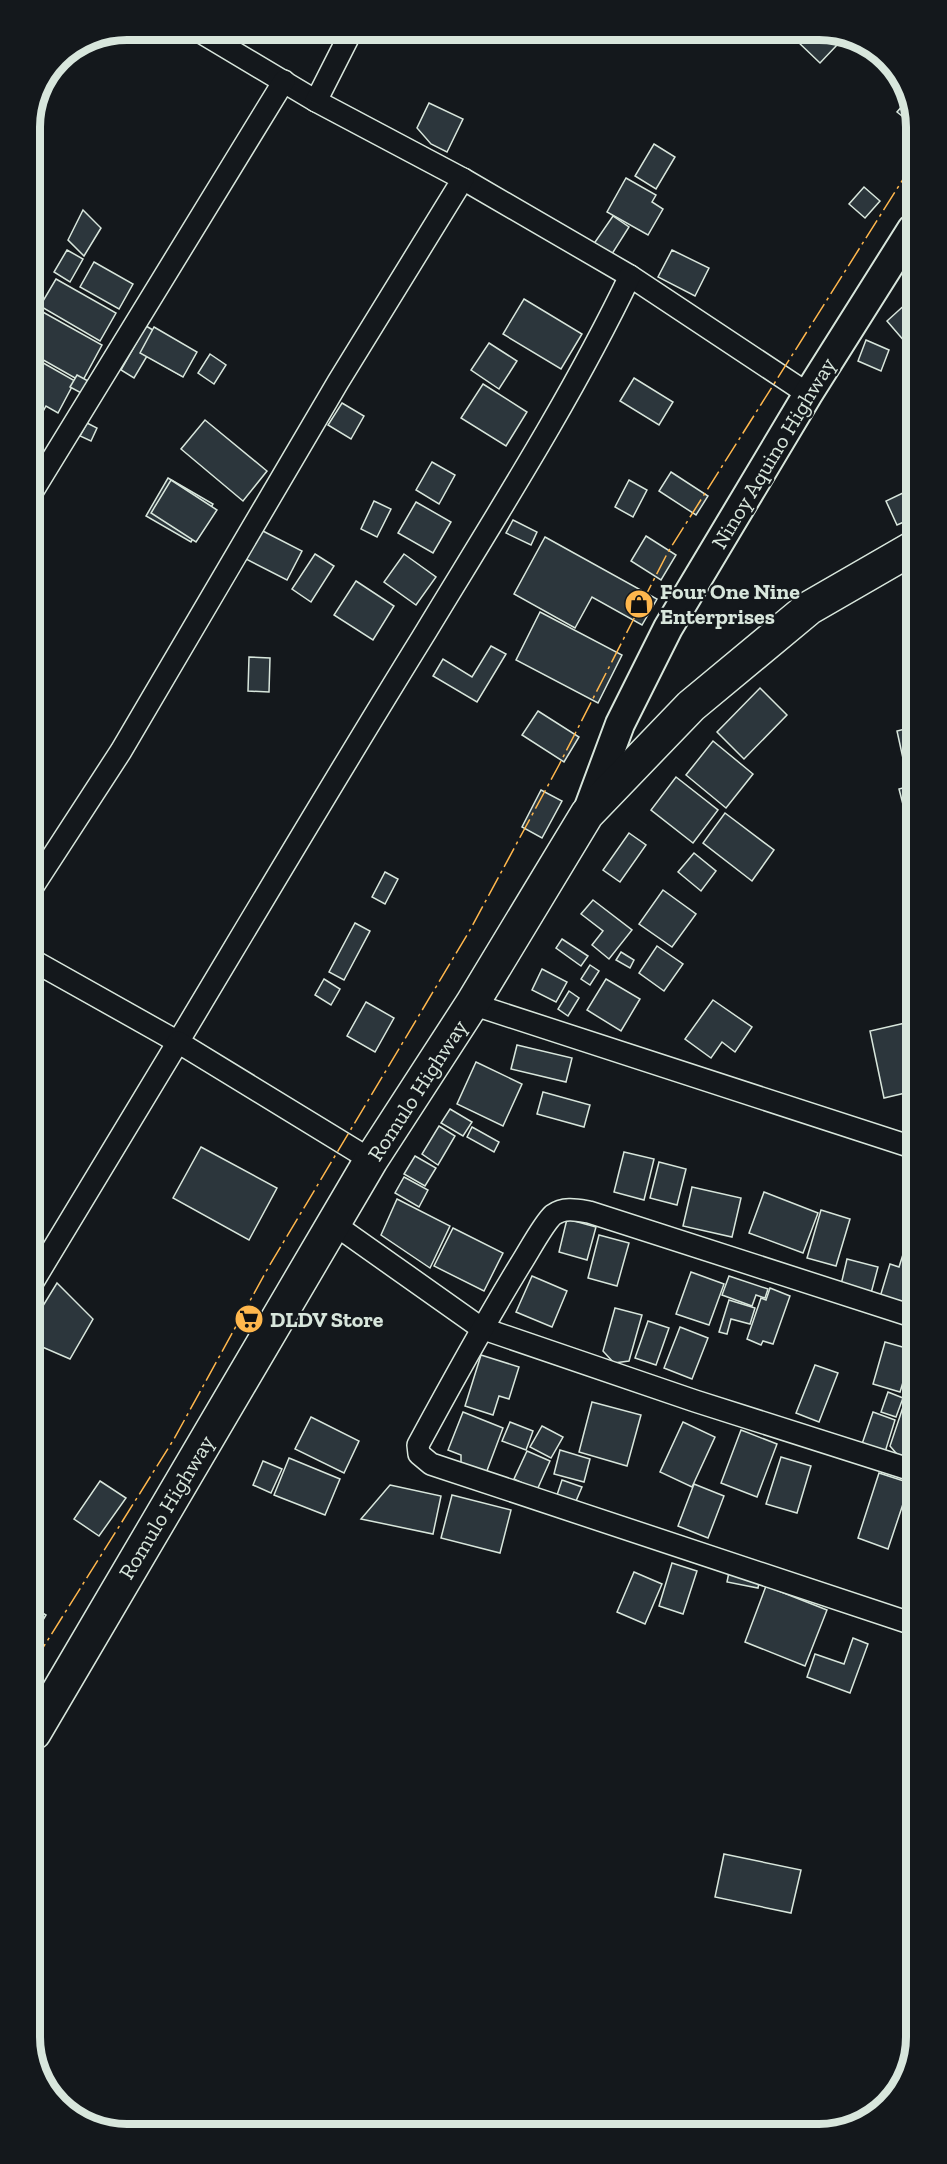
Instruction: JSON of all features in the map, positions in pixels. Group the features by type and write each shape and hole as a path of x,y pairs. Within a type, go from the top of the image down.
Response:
{"highway":[{"name":"Romulo Highway","path":"41,1722 371,1160 472,1004 587,813 692,706 809,608 906,552"}],"main road":[{"name":"Ninoy Aquino Highway","path":"587,813 620,724 668,628 808,394 906,239"}],"street":[{"path":"216,41 316,101 463,179 630,276 808,394"},
{"path":"316,101 346,41"},
{"path":"41,478 284,81"},
{"path":"41,874 121,751 338,382 463,179"},
{"path":"41,1269 480,543 597,343 630,276"},
{"path":"41,965 178,1042 371,1160"},
{"path":"472,1004 906,1145"},
{"path":"906,1314 589,1212 563,1210 553,1215 481,1328 418,1445 419,1454 431,1464 906,1622"},
{"path":"334,1224 481,1328 695,1401 906,1468"}],"building":[{"path":"797,41 834,42 837,45 820,63"},
{"path":"429,103 463,119 447,152 431,144 417,128"},
{"path":"904,105 906,119 897,112"},
{"path":"654,144 675,157 656,189 635,176"},
{"path":"626,178 656,195 652,202 663,209 648,235 607,212"},
{"path":"864,187 880,201 865,218 849,204"},
{"path":"83,210 101,228 84,256 68,240"},
{"path":"613,216 629,227 610,257 593,245"},
{"path":"67,250 83,259 70,282 54,272"},
{"path":"672,250 709,268 695,296 658,277"},
{"path":"94,262 133,284 119,309 80,287"},
{"path":"56,279 116,313 100,341 41,307"},
{"path":"524,299 582,334 561,369 503,334"},
{"path":"906,304 905,342 887,321"},
{"path":"41,311 102,345 82,382 41,359"},
{"path":"146,326 195,354 182,376 147,356 134,378 121,370"},
{"path":"154,327 197,352 183,377 140,353"},
{"path":"866,340 889,350 881,371 858,361"},
{"path":"489,343 517,361 499,389 471,370"},
{"path":"210,354 226,365 214,384 198,373"},
{"path":"41,362 75,381 58,413 46,406 41,415"},
{"path":"77,375 90,382 83,394 70,387"},
{"path":"634,378 673,402 659,425 620,401"},
{"path":"483,384 527,412 506,446 461,418"},
{"path":"342,403 364,416 351,439 328,425"},
{"path":"205,420 267,471 243,501 181,449"},
{"path":"87,423 97,428 91,441 80,436"},
{"path":"432,462 455,475 439,504 416,490"},
{"path":"671,472 708,496 696,515 659,491"},
{"path":"168,478 213,504 191,542 146,516"},
{"path":"171,480 217,510 196,542 151,513"},
{"path":"629,480 647,490 633,517 615,507"},
{"path":"906,491 906,521 897,525 886,501"},
{"path":"374,501 391,509 377,537 361,529"},
{"path":"416,502 451,522 433,553 398,533"},
{"path":"513,520 537,532 531,545 506,533"},
{"path":"259,529 302,551 287,580 244,558"},
{"path":"646,536 676,555 661,580 631,561"},
{"path":"545,537 657,599 642,625 592,597 575,628 514,594"},
{"path":"315,554 334,566 311,602 292,589"},
{"path":"404,554 436,577 416,605 384,582"},
{"path":"356,581 394,606 373,640 334,615"},
{"path":"540,612 622,655 598,703 516,660"},
{"path":"491,646 506,654 477,702 433,676 443,659 472,677"},
{"path":"249,657 270,658 269,692 248,691"},
{"path":"760,688 787,715 744,759 717,732"},
{"path":"538,711 579,737 564,762 522,735"},
{"path":"906,729 906,772 897,731"},
{"path":"713,741 753,774 726,808 686,775"},
{"path":"676,777 718,810 693,843 651,810"},
{"path":"906,787 906,816 899,789"},
{"path":"541,790 562,801 542,838 522,827"},
{"path":"725,813 774,850 752,881 703,843"},
{"path":"629,833 646,845 620,882 603,870"},
{"path":"694,853 716,871 701,891 678,872"},
{"path":"385,872 398,879 385,904 372,897"},
{"path":"663,890 696,914 672,947 639,924"},
{"path":"593,900 632,930 609,959 592,945 603,931 581,914"},
{"path":"355,923 370,931 344,980 329,972"},
{"path":"562,939 588,956 581,966 556,948"},
{"path":"657,946 683,964 664,991 639,973"},
{"path":"621,952 634,960 630,968 616,960"},
{"path":"590,965 599,971 590,985 581,979"},
{"path":"542,969 567,982 556,1002 532,990"},
{"path":"324,979 340,989 331,1005 315,995"},
{"path":"606,979 640,999 621,1031 587,1010"},
{"path":"569,991 579,998 568,1016 558,1009"},
{"path":"713,1000 752,1027 735,1052 722,1042 711,1058 685,1039"},
{"path":"366,1002 394,1018 375,1052 347,1036"},
{"path":"906,1023 906,1093 884,1098 870,1031"},
{"path":"517,1045 572,1058 566,1082 511,1069"},
{"path":"476,1062 522,1084 503,1126 457,1104"},
{"path":"543,1092 590,1105 584,1127 537,1114"},
{"path":"450,1109 472,1122 463,1136 441,1123"},
{"path":"439,1126 455,1136 438,1165 422,1154"},
{"path":"472,1127 499,1142 494,1152 467,1137"},
{"path":"201,1147 277,1188 249,1240 173,1198"},
{"path":"624,1152 654,1159 644,1200 614,1192"},
{"path":"415,1156 436,1168 425,1186 404,1174"},
{"path":"659,1162 686,1169 677,1205 650,1198"},
{"path":"404,1177 428,1190 419,1207 395,1193"},
{"path":"692,1187 741,1198 732,1237 683,1226"},
{"path":"764,1192 818,1213 803,1253 749,1233"},
{"path":"397,1199 450,1226 430,1268 381,1235"},
{"path":"821,1210 850,1219 836,1266 807,1258"},
{"path":"567,1219 596,1227 587,1260 559,1252"},
{"path":"453,1228 503,1253 484,1291 434,1266"},
{"path":"599,1235 629,1243 617,1286 588,1278"},
{"path":"906,1245 906,1305 880,1297 890,1264 899,1267"},
{"path":"847,1259 878,1267 870,1297 840,1289"},
{"path":"691,1272 724,1284 709,1325 676,1314"},
{"path":"532,1276 567,1291 552,1327 516,1312"},
{"path":"729,1276 768,1289 765,1298 756,1295 752,1306 722,1295"},
{"path":"57,1283 93,1319 70,1359 41,1346 41,1309"},
{"path":"770,1288 790,1296 773,1344 763,1341 761,1345 747,1339 761,1298 766,1300"},
{"path":"729,1300 755,1308 750,1324 731,1319 727,1334 719,1332"},
{"path":"615,1308 642,1315 629,1361 614,1363 603,1351"},
{"path":"648,1321 669,1328 656,1365 635,1358"},
{"path":"680,1327 708,1338 692,1379 664,1368"},
{"path":"885,1342 906,1348 906,1373 900,1392 873,1384"},
{"path":"481,1355 519,1367 509,1399 499,1396 493,1415 465,1406"},
{"path":"815,1365 838,1373 819,1422 796,1413"},
{"path":"888,1392 903,1398 896,1417 881,1412"},
{"path":"905,1401 906,1459 902,1460 890,1446"},
{"path":"592,1402 641,1415 627,1466 579,1452"},
{"path":"463,1412 503,1428 485,1476 461,1467 461,1455 448,1450"},
{"path":"873,1412 895,1420 885,1452 862,1444"},
{"path":"311,1417 359,1441 344,1473 295,1449"},
{"path":"510,1422 533,1431 526,1450 502,1441"},
{"path":"683,1422 715,1437 692,1487 660,1472"},
{"path":"542,1426 563,1437 551,1458 530,1447"},
{"path":"741,1430 777,1444 757,1497 721,1483"},
{"path":"560,1450 590,1459 584,1482 554,1474"},
{"path":"527,1451 550,1461 537,1490 514,1479"},
{"path":"781,1457 811,1466 797,1513 766,1504"},
{"path":"289,1458 340,1479 325,1515 274,1495"},
{"path":"263,1461 282,1469 271,1493 253,1485"},
{"path":"879,1473 906,1482 906,1495 888,1549 858,1538"},
{"path":"562,1480 582,1487 576,1501 557,1495"},
{"path":"100,1481 126,1498 99,1536 74,1519"},
{"path":"694,1484 724,1496 708,1538 678,1526"},
{"path":"390,1485 441,1496 433,1534 361,1519"},
{"path":"452,1495 511,1510 500,1553 441,1538"},
{"path":"731,1562 762,1568 758,1588 727,1582"},
{"path":"672,1563 697,1571 683,1614 659,1606"},
{"path":"634,1572 662,1584 645,1624 617,1612"},
{"path":"766,1586 827,1610 805,1666 745,1642"},
{"path":"41,1612 46,1615 41,1623"},
{"path":"853,1638 868,1644 850,1693 807,1677 815,1654 844,1664"},
{"path":"724,1854 801,1870 791,1913 715,1897"}],"power":[{"path":"41,1651 174,1439 268,1268 470,930 559,765 668,552 906,175"}],"place":[{"name":"Four One Nine Enterprises","path":"639,604"},
{"name":"DLDV Store","path":"249,1319"}]}
